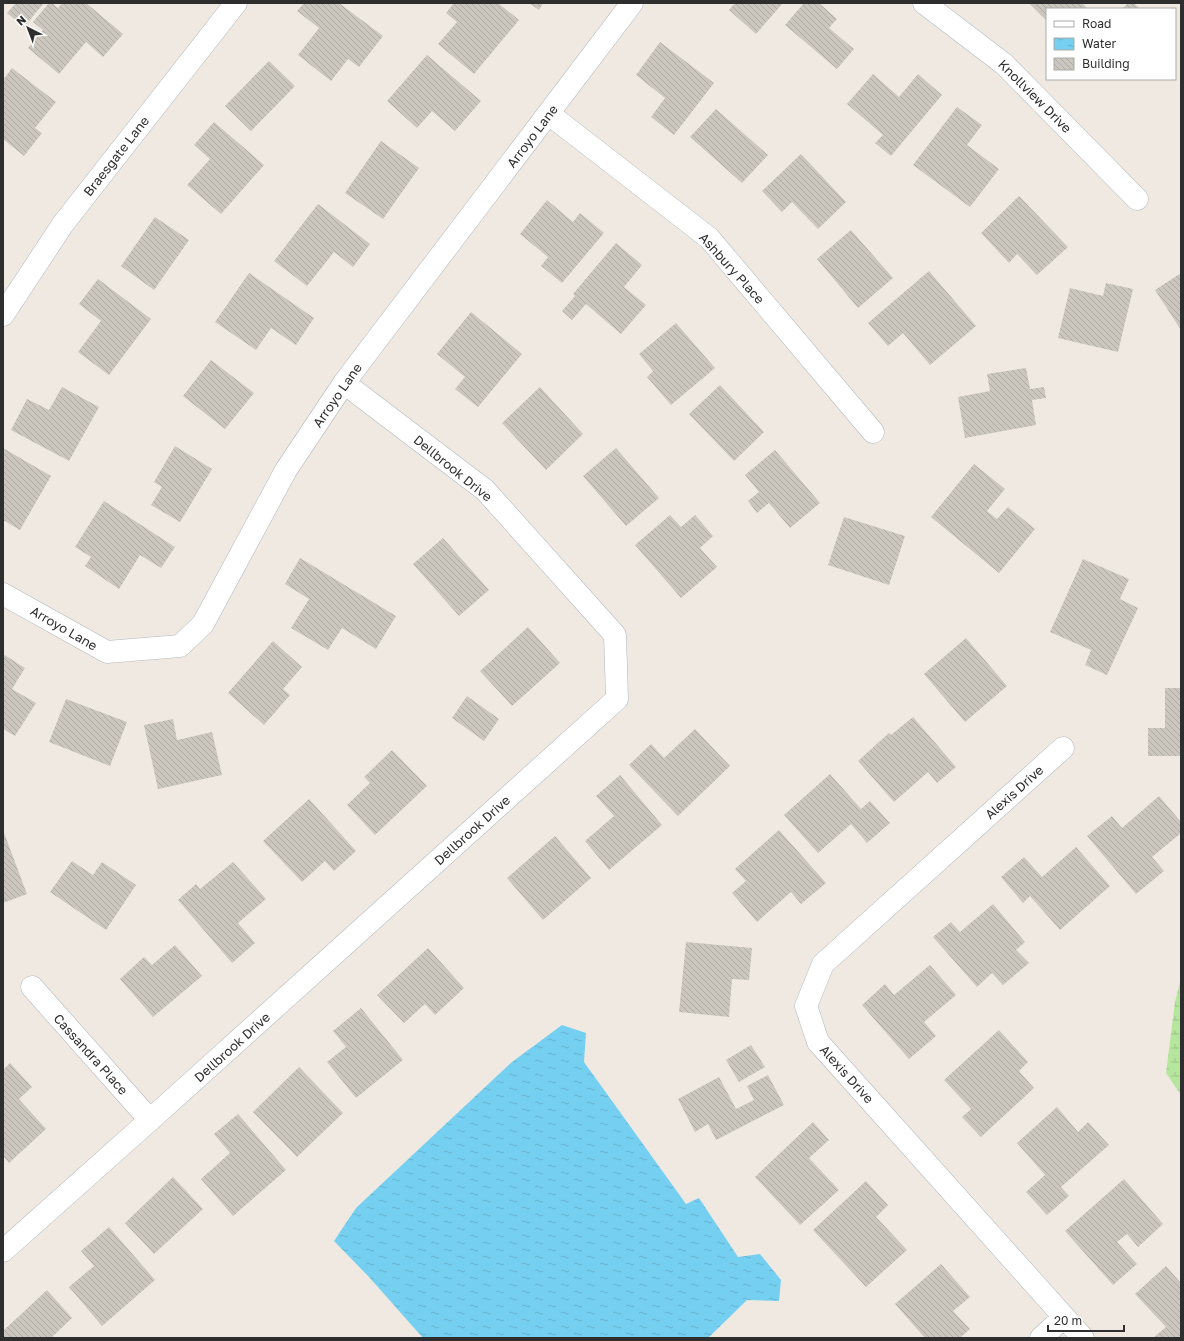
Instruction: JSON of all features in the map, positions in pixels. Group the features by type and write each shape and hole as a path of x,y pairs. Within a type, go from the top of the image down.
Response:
{"street":[{"name":"Braesgate Lane","path":"3,315 63,224 236,3"},
{"name":"Arroyo Lane","path":"3,594 107,652 180,646 203,624 286,470 344,383 632,3"},
{"name":"Knollview Drive","path":"924,3 1004,64 1137,199"},
{"name":"Ashbury Place","path":"549,114 709,238 873,432"},
{"name":"Dellbrook Drive","path":"3,1251 617,699 615,634 485,490 344,383"},
{"name":"Alexis Drive","path":"1063,748 823,964 806,1006 818,1042 1083,1338"},
{"name":"Cassandra Place","path":"32,987 150,1120"},
{"path":"1041,1338 1064,1317"}],"green space":[{"path":"1181,978 1181,1095 1166,1073 1175,1002"}],"water":[{"path":"562,1025 586,1033 584,1062 686,1204 699,1198 738,1257 760,1254 781,1280 779,1301 747,1300 708,1338 423,1338 369,1277 334,1241 356,1208 512,1062"}],"building":[{"path":"16,3 44,3 24,27 7,13"},
{"path":"49,3 52,3 58,8 62,3 86,3 123,34 103,57 86,42 59,74 28,48 43,30 33,22"},
{"path":"304,3 339,3 383,36 359,67 348,59 331,81 298,55 319,28 297,11"},
{"path":"454,3 498,3 519,20 474,74 438,44 457,22 446,13"},
{"path":"529,3 543,3 539,10"},
{"path":"733,3 783,3 756,34 729,10 734,4"},
{"path":"804,3 819,3 837,19 829,28 854,49 837,69 785,25"},
{"path":"1029,3 1082,3 1087,8 1046,8 1046,20"},
{"path":"1128,3 1134,3 1139,8 1123,8"},
{"path":"660,42 714,83 674,135 651,117 665,98 636,75"},
{"path":"427,55 481,101 455,131 432,111 417,128 387,101"},
{"path":"269,61 295,86 251,131 225,106"},
{"path":"12,68 56,102 35,128 42,133 24,156 3,139 3,80"},
{"path":"873,74 899,97 918,74 942,95 891,156 875,143 883,135 847,104"},
{"path":"957,107 982,125 967,145 999,169 970,207 913,165"},
{"path":"716,109 768,155 742,183 690,137"},
{"path":"214,122 264,165 221,214 187,185 210,159 194,145"},
{"path":"381,141 419,168 383,219 345,193"},
{"path":"801,154 846,202 818,229 792,202 782,212 762,191"},
{"path":"1019,196 1068,247 1037,275 1017,254 1009,263 981,233"},
{"path":"547,200 573,222 580,213 604,233 562,283 541,266 548,257 520,234"},
{"path":"318,204 370,244 353,267 334,252 307,286 274,261"},
{"path":"155,217 189,240 154,290 121,266"},
{"path":"851,230 893,278 858,308 817,259"},
{"path":"616,243 642,265 624,287 646,305 621,334 586,304 572,320 562,311 575,296 573,294"},
{"path":"929,271 976,326 930,365 903,333 888,346 868,323"},
{"path":"249,273 314,318 296,345 271,328 256,350 215,322"},
{"path":"1181,273 1181,330 1155,290"},
{"path":"98,279 151,319 109,375 78,352 101,321 79,304"},
{"path":"1106,283 1133,289 1118,352 1058,338 1070,288 1103,296"},
{"path":"471,312 522,354 478,407 455,389 465,377 437,354"},
{"path":"676,323 715,368 671,405 647,377 653,371 639,354"},
{"path":"211,360 254,393 225,429 183,396"},
{"path":"1026,368 1030,389 1044,387 1046,398 1032,400 1036,425 965,438 958,397 990,391 987,374"},
{"path":"720,385 764,432 734,461 689,414"},
{"path":"62,387 99,407 69,461 11,430 27,399 49,410"},
{"path":"540,387 583,434 546,470 502,423"},
{"path":"175,446 212,469 180,522 151,505 162,487 154,482"},
{"path":"3,448 51,476 20,530 3,520"},
{"path":"616,448 659,498 626,526 583,476"},
{"path":"775,450 820,503 790,528 769,503 757,513 748,501 759,492 745,475"},
{"path":"974,464 1005,489 987,511 997,519 1008,507 1035,529 999,573 931,517"},
{"path":"104,501 175,547 161,568 140,555 119,589 85,566 91,557 75,547"},
{"path":"670,515 681,527 695,515 713,536 700,548 717,567 681,598 635,545"},
{"path":"844,517 905,536 889,585 828,565"},
{"path":"443,538 489,590 459,616 413,564"},
{"path":"300,558 396,616 376,649 342,628 328,650 291,628 309,599 285,584"},
{"path":"1083,559 1129,579 1120,599 1138,608 1107,675 1085,665 1091,650 1050,632"},
{"path":"528,627 560,663 512,706 480,671"},
{"path":"966,638 1007,686 965,722 924,674"},
{"path":"273,641 302,667 283,689 290,695 264,725 228,693"},
{"path":"3,654 25,668 12,689 36,703 15,736 3,729"},
{"path":"1165,688 1181,688 1181,756 1148,756 1148,728 1165,728"},
{"path":"467,696 499,719 484,741 452,718"},
{"path":"66,699 127,722 110,766 49,742"},
{"path":"913,717 956,767 937,783 928,772 894,802 858,761 889,733 891,735"},
{"path":"173,719 177,740 212,732 222,775 158,789 144,725"},
{"path":"695,729 730,766 678,816 629,765 651,744 664,758"},
{"path":"392,750 427,786 375,835 347,805 370,783 364,777"},
{"path":"830,774 861,809 870,801 890,823 867,843 851,824 818,853 784,815"},
{"path":"620,775 662,825 609,870 585,841 614,816 596,796"},
{"path":"1159,796 1181,822 1181,833 1152,857 1164,871 1136,894 1087,836 1112,816 1122,828"},
{"path":"309,799 356,851 334,871 325,861 302,882 263,841"},
{"path":"3,830 27,894 3,903"},
{"path":"779,830 826,883 801,904 791,892 757,922 732,893 746,881 735,869"},
{"path":"555,836 591,878 543,920 507,878"},
{"path":"1076,847 1110,886 1060,930 1030,896 1023,903 1001,877 1024,857 1042,877"},
{"path":"72,861 93,875 102,862 136,885 106,930 50,892"},
{"path":"233,862 266,899 238,923 255,943 232,963 178,900 196,884 200,889"},
{"path":"993,904 1025,942 1016,950 1029,963 1003,985 992,973 977,987 933,937 951,922 960,932"},
{"path":"686,942 752,948 749,980 732,979 729,1017 679,1012"},
{"path":"175,945 202,976 153,1017 120,979 144,957 152,965"},
{"path":"428,948 464,988 435,1015 425,1004 404,1023 377,995"},
{"path":"930,965 956,995 924,1022 936,1036 909,1059 862,1005 885,984 894,995"},
{"path":"361,1008 403,1060 356,1098 327,1062 346,1047 333,1031"},
{"path":"999,1030 1028,1062 1019,1071 1034,1088 981,1137 962,1117 971,1109 944,1080"},
{"path":"751,1045 765,1067 739,1082 726,1060"},
{"path":"10,1063 32,1087 19,1099 46,1129 9,1163 3,1156 3,1070"},
{"path":"299,1067 343,1113 297,1157 253,1112"},
{"path":"768,1075 784,1105 716,1140 708,1124 695,1132 678,1099 719,1077 736,1109 754,1100 747,1086"},
{"path":"1057,1107 1078,1132 1088,1122 1109,1145 1061,1187 1069,1196 1047,1215 1026,1192 1045,1175 1017,1143"},
{"path":"238,1114 286,1170 233,1216 201,1179 230,1153 214,1134"},
{"path":"813,1122 829,1140 809,1158 839,1190 800,1225 755,1177"},
{"path":"173,1177 203,1209 154,1254 125,1223"},
{"path":"1124,1179 1163,1224 1138,1247 1127,1234 1117,1242 1137,1264 1113,1285 1065,1231"},
{"path":"866,1181 888,1205 876,1217 907,1250 866,1287 813,1230"},
{"path":"109,1227 155,1280 102,1326 69,1287 94,1266 81,1251"},
{"path":"941,1264 970,1297 953,1311 970,1329 960,1338 925,1338 895,1304"},
{"path":"1166,1266 1181,1283 1181,1338 1153,1338 1166,1327 1135,1294"},
{"path":"47,1290 72,1318 51,1338 3,1338 3,1331"}]}
